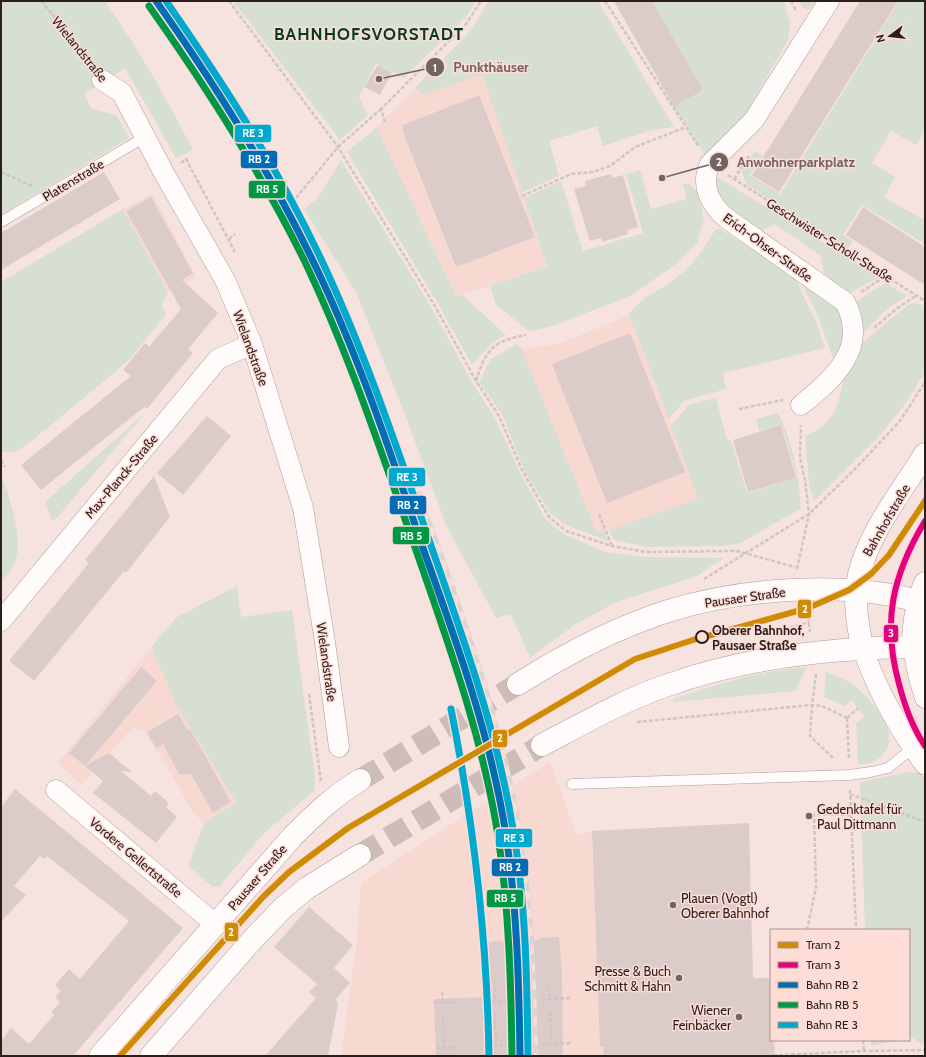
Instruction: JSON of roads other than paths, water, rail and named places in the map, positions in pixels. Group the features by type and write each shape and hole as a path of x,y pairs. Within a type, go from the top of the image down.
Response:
{"main road":[{"name":"Bahnhofstraße","path":"862,649 857,614 856,591 862,561 872,539 925,454"},
{"name":"Pausaer Straße","path":"518,684 549,665 605,636 666,612 713,599 802,590 856,591 923,595"},
{"path":"542,745 605,712 664,686 711,671 783,656 862,649 919,647 913,631 923,595"},
{"name":"Pausaer Straße","path":"100,1056 293,836 322,808 345,789 360,780"},
{"path":"151,1056 253,939 284,907 308,888 360,855"}],"street":[{"name":"Erich-Ohser-Straße","path":"801,405 834,376 848,356 854,328 851,313 844,302 726,218 715,208 709,197 705,184 710,164 754,120 829,1"},
{"name":"Wielandstraße","path":"102,80 122,93 225,280 252,344 303,508 325,642 339,747"},
{"name":"Max-Planck-Straße","path":"1,622 218,359 252,344"},
{"path":"919,647 918,675 925,698"},
{"name":"Bahnhofstraße","path":"862,649 871,675 882,698 925,765"},
{"name":"Vordere Gellertstraße","path":"56,790 215,924"}],"lane":[{"name":"Platenstraße","path":"1,222 145,137"},
{"path":"572,784 849,775 888,768 913,748"}],"tunnel":[{"path":"360,780 518,684"},
{"path":"360,855 542,745"}],"railway":[{"path":"419,493 458,603 482,677 512,789 523,855 530,922 533,956 536,1056"}],"tram line":[{"name":"2","path":"120,1056 263,897 289,872 348,828 635,659 693,640 808,608 849,590 871,574 889,555 925,501"},
{"name":"3","path":"925,521 914,541 898,580 893,600 891,620 891,640 899,684 909,716 916,732 925,746"}],"place":[{"name":"Punkthäuser","path":"379,79"},
{"name":"Anwohnerparkplatz","path":"662,178"},
{"name":"Oberer Bahnhof, Pausaer Straße","path":"702,637"},
{"name":"Gedenktafel für Paul Dittmann","path":"809,816"},
{"name":"Plauen (Vogtl) Oberer Bahnhof","path":"673,905"},
{"name":"Presse & Buch Schmitt & Hahn","path":"679,978"},
{"name":"Wiener Feinbäcker","path":"739,1017"}],"district":[{"name":"BAHNHOFSVORSTADT","path":"369,34"}]}
